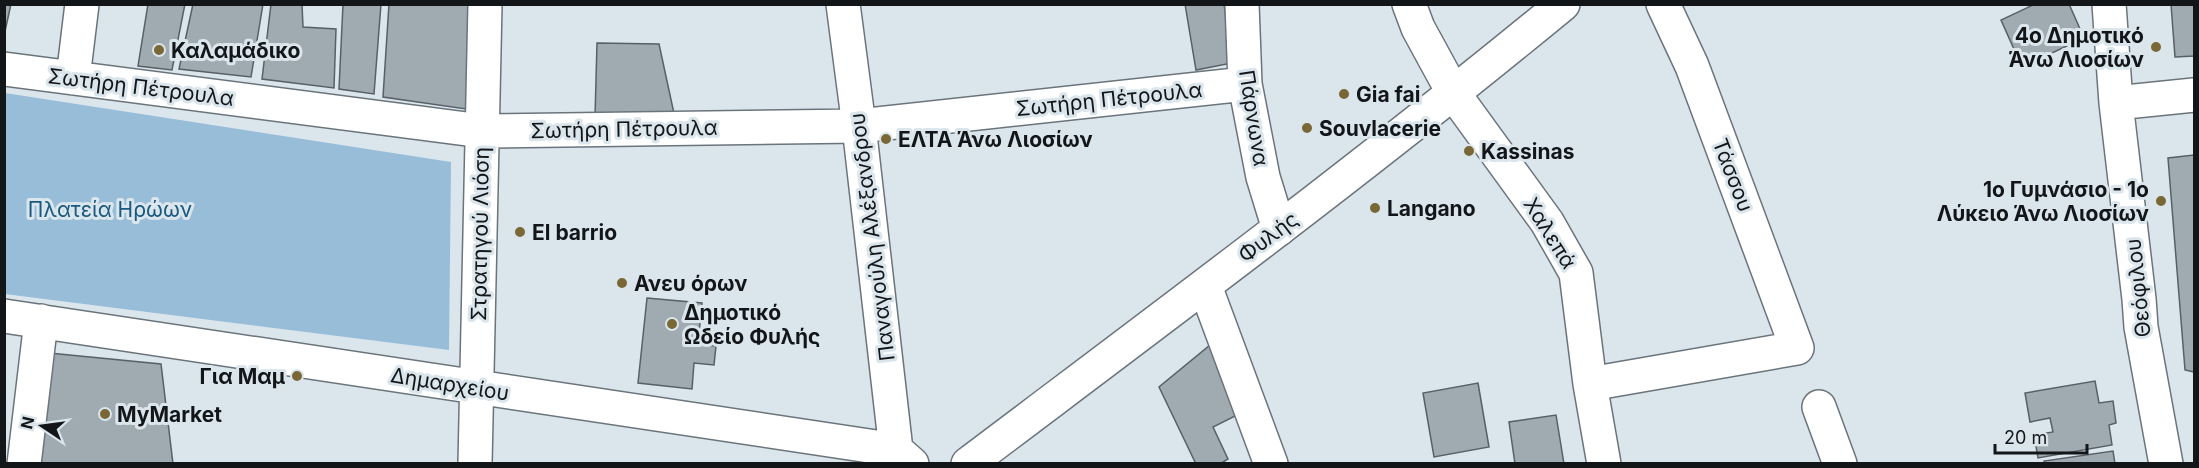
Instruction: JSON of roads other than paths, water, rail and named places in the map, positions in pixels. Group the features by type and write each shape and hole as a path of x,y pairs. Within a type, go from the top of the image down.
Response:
{"street":[{"path":"73,78 82,4"},
{"name":"Στρατηγού Λιόση","path":"475,464 485,4"},
{"name":"Παναγούλη Αλέξανδρου","path":"843,4 904,457"},
{"name":"Πάρνωνα","path":"1242,4 1245,84 1263,177 1279,229"},
{"name":"Χαλεπά","path":"1409,4 1418,28 1454,94 1547,222 1576,273 1590,384 1604,464"},
{"name":"Φυλής","path":"968,464 1454,94 1563,4"},
{"name":"Τάσσου","path":"1590,384 1797,348 1692,66 1663,4"},
{"name":"Θεόφιλου","path":"2109,4 2116,103 2139,299 2140,327 2166,464"},
{"name":"Σωτήρη Πέτρουλα","path":"4,69 482,131 860,126 1245,84"},
{"path":"2116,103 2194,95"},
{"path":"1204,286 1271,464"},
{"name":"Δημαρχείου","path":"4,316 476,388 904,457"},
{"path":"24,464 41,321"},
{"path":"1819,407 1840,464"}],"place":[{"name":"4ο Δημοτικό Άνω Λιοσίων","path":"2156,47"},
{"name":"Καλαμάδικο","path":"159,50"},
{"name":"Gia fai","path":"1344,94"},
{"name":"Souvlacerie","path":"1307,128"},
{"name":"ΕΛΤΑ Άνω Λιοσίων","path":"886,139"},
{"name":"Kassinas","path":"1469,151"},
{"name":"1ο Γυμνάσιο - 1ο Λύκειο Άνω Λιοσίων","path":"2161,201"},
{"name":"Langano","path":"1375,208"},
{"name":"El barrio","path":"520,232"},
{"name":"Ανευ όρων","path":"622,283"},
{"name":"Δημοτικό Ωδείο Φυλής","path":"672,324"},
{"name":"Για Μαμ","path":"297,376"},
{"name":"MyMarket","path":"105,414"}],"park label":[{"name":"Πλατεία Ηρώων","path":"110,209"}]}
